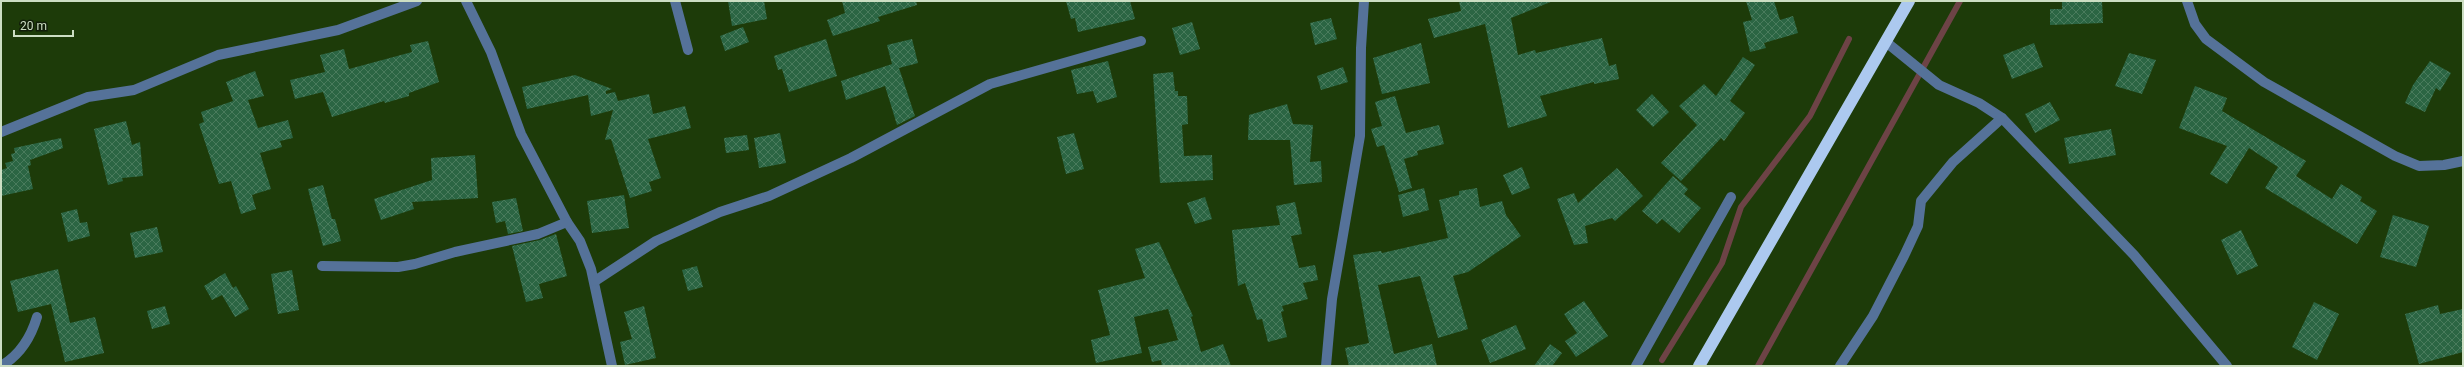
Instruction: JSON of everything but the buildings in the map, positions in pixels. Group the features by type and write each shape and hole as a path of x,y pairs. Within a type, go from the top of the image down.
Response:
{"highway":[{"path":"1699,366 1909,1"}],"street":[{"path":"1,132 88,97 134,90 218,55 338,30 417,1"},
{"path":"466,1 491,52 521,134 567,222 580,241 595,281 612,366"},
{"path":"675,1 688,50"},
{"path":"1326,366 1332,299 1360,136 1361,48 1364,1"},
{"path":"2186,1 2195,24 2206,39 2264,82 2395,156 2419,166 2444,165 2463,161"},
{"path":"595,281 656,241 720,212 769,196 851,158 990,84 1142,41"},
{"path":"1886,42 1939,85 1979,102 2002,118 2083,204 2134,255 2228,366"},
{"path":"1840,366 1873,316 1904,256 1918,226 1921,201 1953,162 2002,118"},
{"path":"1636,366 1731,197"},
{"path":"322,266 398,267 415,264 455,252 538,234 567,222"},
{"path":"1,366 10,361 27,342 37,317"}],"waterway":[{"path":"1758,366 1960,1"},
{"path":"1662,360 1722,263 1741,207 1810,116 1849,39"}]}
